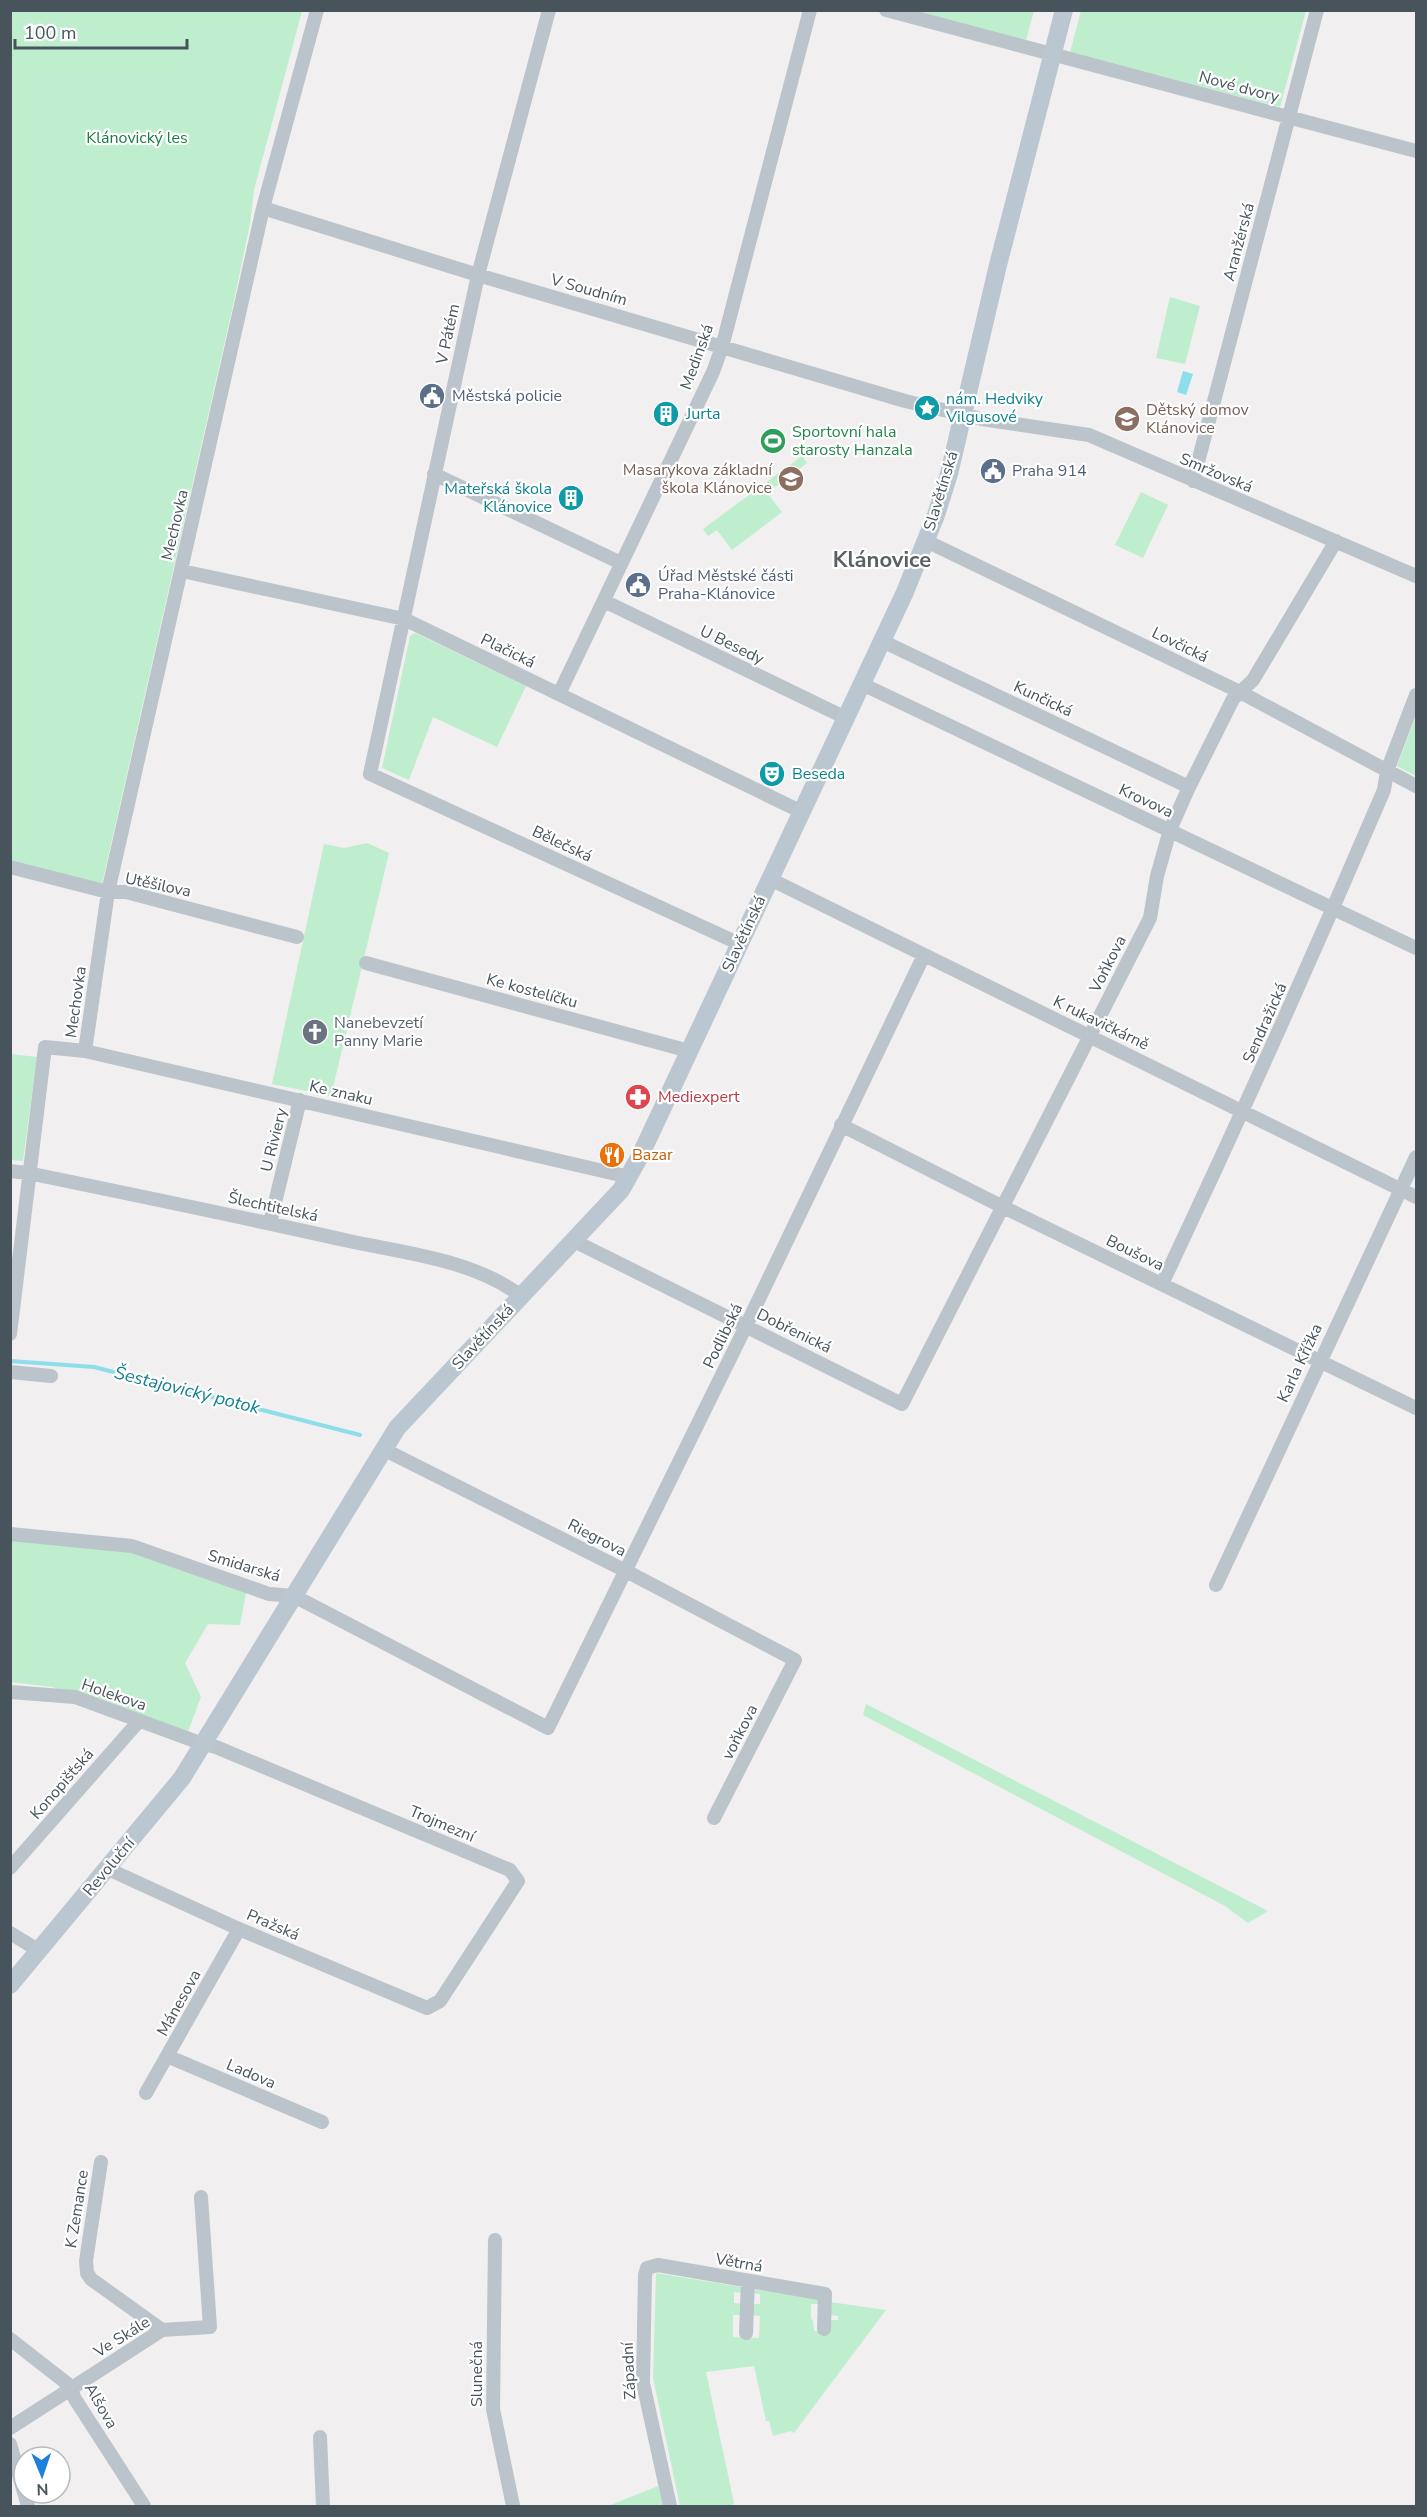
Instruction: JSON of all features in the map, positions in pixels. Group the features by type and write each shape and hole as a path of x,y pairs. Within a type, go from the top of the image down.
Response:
{"street":[{"name":"Mechovka","path":"85,1051 108,892 263,208 316,10"},
{"name":"V Pátém","path":"370,774 478,275 549,10"},
{"name":"Medinská","path":"559,694 713,372 722,346 810,10"},
{"name":"Nové dvory","path":"886,10 1416,151"},
{"name":"Slavětínská","path":"203,1744 397,1428 574,1241 621,1190 629,1177 862,684 926,542 949,474 998,265 1064,10"},
{"name":"Aranžérská","path":"1193,481 1317,10"},
{"name":"V Soudním","path":"263,208 478,275 905,401"},
{"name":"Smržovská","path":"905,401 962,415 1089,435 1416,576"},
{"path":"434,474 621,563"},
{"name":"Voňkova","path":"902,1404 1001,1206 1150,918 1157,876 1170,830 1233,699 1253,680 1336,541"},
{"name":"Lovčická","path":"926,542 1240,692 1416,786"},
{"name":"Plačická","path":"182,571 404,619 802,812"},
{"name":"U Besedy","path":"603,601 846,718"},
{"name":"Kunčická","path":"882,641 1189,787"},
{"name":"Krovova","path":"862,684 1416,948"},
{"name":"Sendražická","path":"1162,1284 1243,1112 1334,907 1384,790 1387,771 1416,695"},
{"name":"Bělečská","path":"370,774 740,944"},
{"name":"Utěšilova","path":"10,867 108,892 126,892 297,937"},
{"name":"K rukavičkárně","path":"770,879 1416,1197"},
{"name":"Podlibská","path":"548,1728 746,1326 924,955"},
{"name":"Ke kostelíčku","path":"366,963 689,1051"},
{"name":"Ke znaku","path":"28,1173 45,1047 85,1051 629,1177"},
{"name":"U Riviery","path":"270,1223 300,1100"},
{"name":"Boušova","path":"841,1125 1001,1206 1416,1408"},
{"name":"Karla Křížka","path":"1216,1585 1416,1157"},
{"name":"Šlechtitelská","path":"10,1171 270,1223 454,1264 506,1285 521,1296"},
{"path":"10,1334 28,1173"},
{"name":"Dobřenická","path":"574,1241 902,1404"},
{"path":"10,1372 51,1376"},
{"name":"Riegrova","path":"383,1449 626,1571 795,1660"},
{"name":"Smidarská","path":"10,1534 132,1546 269,1594 294,1596 548,1728"},
{"name":"voňkova","path":"714,1818 795,1660"},
{"name":"Holekova","path":"10,1692 75,1697 203,1744"},
{"name":"Konopišťská","path":"10,1868 139,1721"},
{"name":"Revoluční","path":"10,1985 168,1796 203,1744"},
{"name":"Trojmezní","path":"203,1744 216,1747 510,1870 518,1881 441,2001 427,2008"},
{"name":"Pražská","path":"108,1869 239,1929 427,2008"},
{"name":"Mánesova","path":"146,2093 239,1929"},
{"path":"10,1933 39,1950"},
{"name":"Ladova","path":"168,2056 322,2121"},
{"name":"K Zemance","path":"101,2162 86,2261 87,2273 91,2279 162,2330"},
{"name":"Ve Skále","path":"10,2428 162,2330 210,2328 201,2197"},
{"name":"Slunečná","path":"495,2240 493,2409 513,2506"},
{"name":"Větrná","path":"647,2268 658,2265 825,2295 824,2329"},
{"name":"Západní","path":"647,2268 643,2383 670,2506"},
{"path":"746,2333 748,2281"},
{"name":"Alšova","path":"10,2339 69,2385 75,2399 144,2506"},
{"path":"320,2437 323,2506"},
{"path":"10,2444 28,2506"}],"green space":[{"name":"Klánovický les","path":"10,11 302,11 254,190 250,224 233,305 102,884 11,860"},
{"path":"915,11 1034,11 1026,40"},
{"path":"1081,11 1306,11 1280,107 1070,52"},
{"path":"1170,297 1200,306 1185,364 1156,358"},
{"path":"802,456 807,463 767,493 782,512 732,550 717,530 708,536 703,529"},
{"path":"1141,492 1168,505 1143,558 1115,545"},
{"path":"415,633 526,686 497,747 433,717 409,780 382,768 410,636"},
{"path":"1416,716 1416,776 1397,766"},
{"path":"367,843 389,853 331,1096 272,1084 324,844 344,848"},
{"path":"11,1054 37,1057 23,1161 11,1160"},
{"path":"10,1539 123,1550 246,1593 240,1625 208,1624 185,1663 201,1697 187,1734 52,1687 11,1682"},
{"path":"866,1704 1268,1911 1248,1923 1225,1906 863,1715"},
{"path":"656,2273 741,2287 744,2293 734,2292 734,2303 744,2304 744,2315 733,2315 733,2337 759,2338 760,2316 750,2315 750,2304 760,2304 760,2294 751,2293 756,2289 818,2299 822,2304 811,2304 814,2331 827,2332 827,2320 838,2320 838,2316 830,2315 830,2302 886,2310 794,2433 791,2431 773,2436 769,2421 766,2421 754,2366 706,2372 734,2503 731,2506 680,2506 653,2378"},
{"path":"658,2486 663,2506 608,2506"}],"water":[{"path":"1183,371 1193,374 1186,395 1177,392"}],"waterway":[{"name":"Šestajovický potok","path":"10,1361 94,1367 360,1435"}],"place":[{"name":"Městská policie","path":"432,396"},
{"name":"nám. Hedviky Vilgusové","path":"927,408"},
{"name":"Jurta","path":"666,414"},
{"name":"Dětský domov Klánovice","path":"1127,419"},
{"name":"Sportovní hala starosty Hanzala","path":"773,441"},
{"name":"Praha 914","path":"993,471"},
{"name":"Masarykova základní škola Klánovice","path":"791,479"},
{"name":"Mateřská škola Klánovice","path":"571,498"},
{"name":"Úřad Městské části Praha-Klánovice","path":"638,585"},
{"name":"Beseda","path":"772,774"},
{"name":"Nanebevzetí Panny Marie","path":"315,1032"},
{"name":"Mediexpert","path":"638,1097"},
{"name":"Bazar","path":"612,1155"}],"district":[{"name":"Klánovice","path":"882,560"}]}
